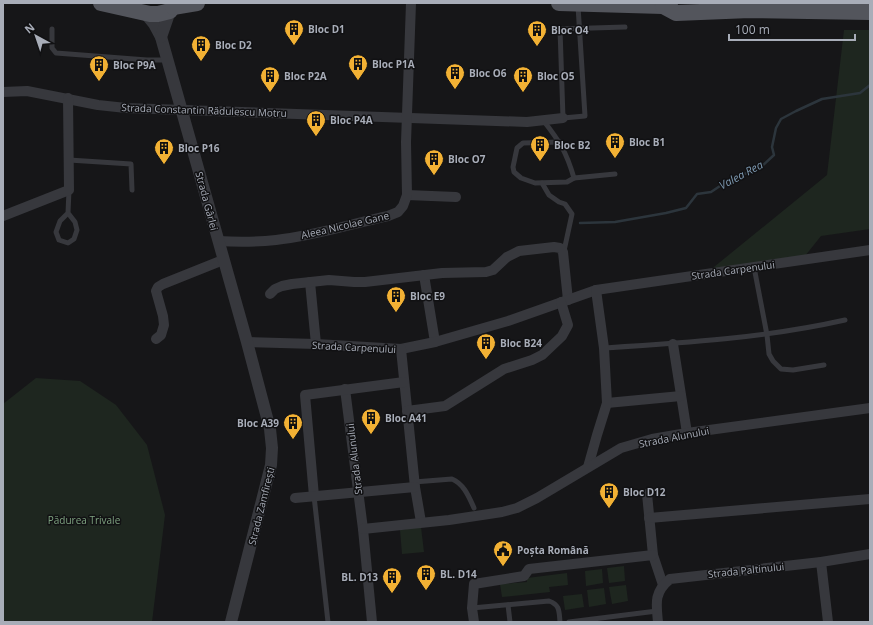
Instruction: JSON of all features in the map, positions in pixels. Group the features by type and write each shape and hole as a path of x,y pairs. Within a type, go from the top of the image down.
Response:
{"main road":[{"path":"101,3 140,9 158,14 172,7 197,3"},
{"path":"559,3 667,4 676,13 750,10 870,12"}],"street":[{"path":"407,117 411,3"},
{"path":"161,37 172,7"},
{"name":"Strada Gârlei","path":"140,9 154,24 161,37 247,342"},
{"name":"Strada Constantin Rădulescu Motru","path":"3,92 27,91 98,105 126,108 527,122 563,118"},
{"path":"3,216 69,190 68,98"},
{"name":"Aleea Nicolae Gane","path":"218,241 242,242 277,240 313,234 388,216 398,212 403,206 407,195 407,117"},
{"path":"407,195 456,197"},
{"path":"270,294 275,289 282,286 329,280 365,282 424,275 486,272 493,270 507,257 519,251 554,247 560,248 563,252 565,301 568,325 562,336 542,355 532,360 504,369 445,406 407,411"},
{"name":"Strada Carpenului","path":"247,342 401,349 435,342 508,321 596,290 870,250"},
{"path":"156,339 161,335 164,325 156,291 158,287 223,260"},
{"path":"424,275 435,342"},
{"path":"310,282 316,344"},
{"path":"588,467 596,434 607,403 604,348 596,290"},
{"name":"Strada Zamfirești","path":"231,622 267,482 271,465 272,448 270,429 247,342"},
{"path":"673,344 687,433"},
{"path":"401,349 414,484 421,522"},
{"path":"314,496 305,394 404,382"},
{"name":"Strada Alunului","path":"345,389 372,622"},
{"path":"607,403 681,396"},
{"name":"Strada Alunului","path":"362,529 479,516 517,508 537,498 621,448 652,439 870,408"},
{"path":"295,498 414,484"},
{"path":"647,494 653,555 663,585 659,590 657,598 658,622"},
{"path":"649,518 870,499"},
{"path":"474,622 472,608 474,584 524,576 529,569 653,555"},
{"name":"Strada Paltinului","path":"663,585 670,579 680,577 821,562 870,555"},
{"path":"821,562 828,622"}],"lane":[{"path":"578,3 580,29 585,116 563,118 560,29 580,29 625,27"},
{"path":"52,29 52,48 56,53 140,60 168,60"},
{"path":"543,120 560,142 568,158 574,178"},
{"path":"560,142 523,143 517,148 513,168 514,172 520,178 542,183 567,182 574,178 616,174"},
{"path":"69,160 131,164 132,190"},
{"path":"542,183 549,195 565,204 572,214 563,252"},
{"path":"68,213 60,221 56,232 59,240 68,243 74,239 77,230 75,222 68,213 69,190"},
{"path":"754,267 767,335 769,354 772,361 780,369 793,370 824,366"},
{"path":"604,348 673,344 767,335 844,320"},
{"path":"414,484 452,479 457,481 465,490 474,508"},
{"path":"314,496 328,622"},
{"path":"472,608 548,601 554,603 558,607 560,622"},
{"path":"508,604 510,622"},
{"path":"569,622 657,611"}],"green space":[{"path":"844,30 870,30 870,229 821,236 805,256 709,271 827,175"},
{"name":"Pădurea Trivale","path":"36,378 80,381 116,405 147,445 165,515 152,622 3,622 3,404"},
{"path":"421,527 424,552 402,554 400,530"},
{"path":"624,566 625,581 609,583 607,568"},
{"path":"602,569 603,583 586,586 585,571"},
{"path":"567,573 568,585 549,587 550,592 502,597 500,584 527,582 527,578"},
{"path":"626,585 628,601 612,604 609,587"},
{"path":"604,588 606,604 589,607 587,590"},
{"path":"582,594 584,607 565,610 563,596"}],"waterway":[{"name":"Valea Rea","path":"580,223 615,222 686,208 697,194 711,192 729,180 760,168 774,155 772,147 776,128 781,119 822,99 860,93 870,85"}],"place":[{"name":"Bloc D1","path":"294,46"},
{"name":"Bloc O4","path":"537,47"},
{"name":"Bloc D2","path":"201,62"},
{"name":"Bloc P1A","path":"358,81"},
{"name":"Bloc P9A","path":"99,82"},
{"name":"Bloc O6","path":"455,90"},
{"name":"Bloc P2A","path":"270,93"},
{"name":"Bloc O5","path":"523,93"},
{"name":"Bloc P4A","path":"316,137"},
{"name":"Bloc B1","path":"615,159"},
{"name":"Bloc B2","path":"540,162"},
{"name":"Bloc P16","path":"164,165"},
{"name":"Bloc O7","path":"434,176"},
{"name":"Bloc E9","path":"396,313"},
{"name":"Bloc B24","path":"486,360"},
{"name":"Bloc A41","path":"371,435"},
{"name":"Bloc A39","path":"293,440"},
{"name":"Bloc D12","path":"609,509"},
{"name":"Poșta Română","path":"503,567"},
{"name":"BL. D14","path":"426,591"},
{"name":"BL. D13","path":"392,594"}]}
